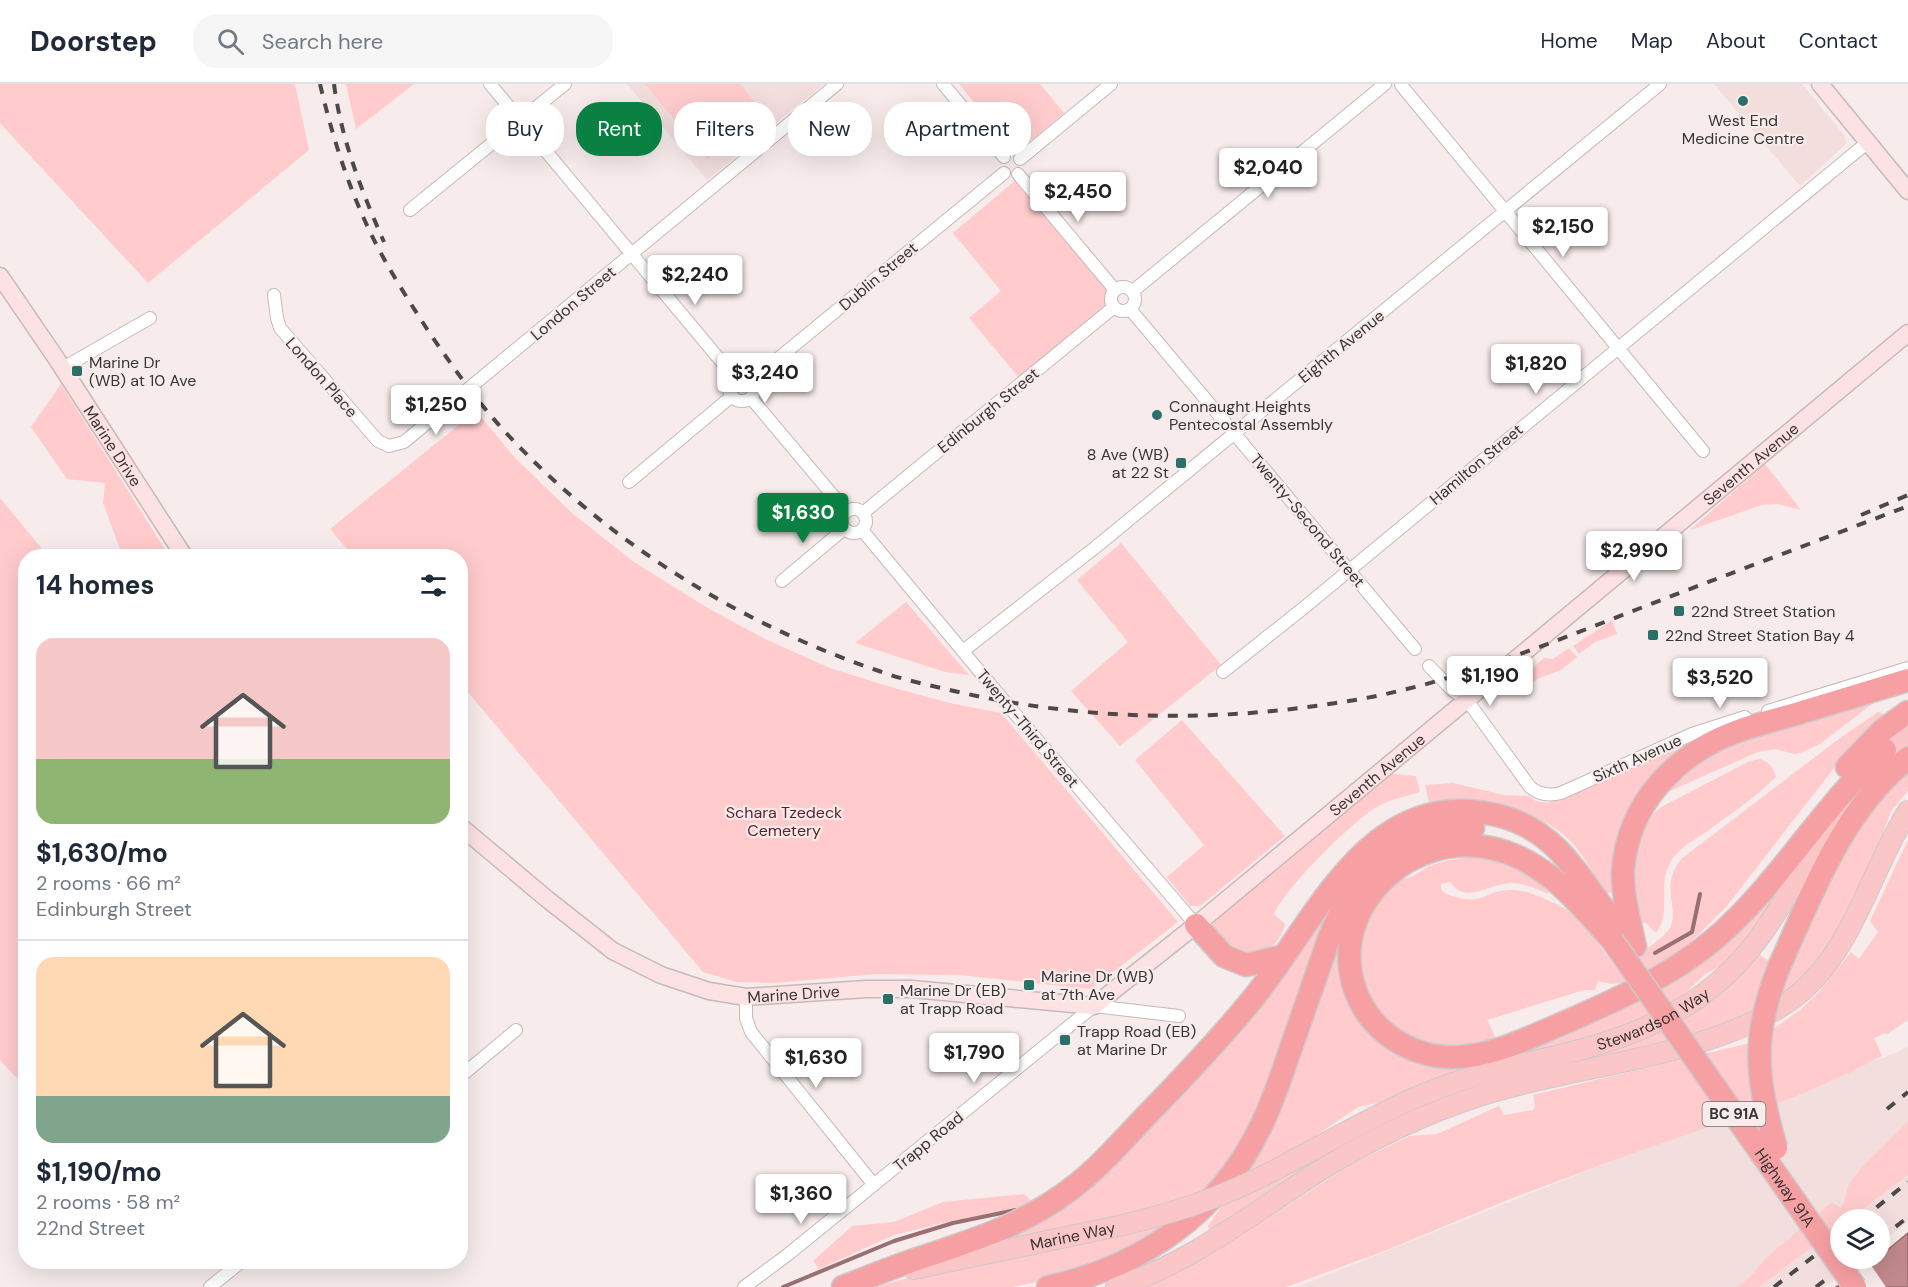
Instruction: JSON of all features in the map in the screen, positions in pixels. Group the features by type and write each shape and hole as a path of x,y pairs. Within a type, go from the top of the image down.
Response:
{"highway":[{"path":"1625,938 1623,871 1629,837 1636,817 1647,799 1677,765 1698,750 1737,731 1908,680"},
{"path":"1679,965 1722,922 1836,778 1883,730 1908,712"},
{"path":"1625,938 1546,873 1522,858 1491,848 1449,846 1411,859 1395,869 1369,895 1359,912 1354,927 1350,960 1352,976 1364,1008 1388,1036 1406,1047 1425,1054 1456,1057 1475,1055 1516,1043 1638,990 1679,965 1735,920 1784,865 1842,793 1885,750"},
{"path":"1776,1148 1762,1095 1758,1058 1765,1007 1779,967 1836,847 1875,790 1908,758"},
{"path":"845,1287 1022,1221 1073,1187 1105,1158 1194,1066 1253,1000 1335,883 1362,853 1404,825 1444,813 1474,813 1504,817 1522,824 1538,834 1567,859 1625,938"},
{"path":"1048,1287 1085,1278 1139,1255 1198,1213 1223,1187 1262,1126 1338,917 1361,878 1391,850 1427,833 1446,829 1484,829 1517,838 1545,854 1557,865 1625,938"},
{"path":"1196,925 1224,956 1246,965 1284,956"},
{"name":"Highway 91A","path":"1625,938 1830,1226"},
{"name":"Highway 91A","path":"1625,938 1855,1287"},
{"path":"1861,1269 1873,1287"}],"main road":[{"name":"Stewardson Way","path":"1290,1162 1383,1112 1430,1092 1474,1077 1633,1034 1662,1021 1698,999 1724,977 1752,948 1778,912 1837,813 1885,750 1908,732"},
{"name":"Stewardson Way","path":"1116,1287 1182,1260 1287,1192 1402,1126 1478,1096 1526,1082 1691,1044 1735,1030 1767,1016 1798,994 1831,958 1845,936 1908,811"},
{"name":"Marine Way","path":"845,1287 900,1272 1123,1225 1202,1203 1240,1188 1290,1162"}],"street":[{"path":"490,84 505,102"},
{"path":"543,102 565,84"},
{"name":"London Street","path":"389,446 404,442 465,391 477,384 631,253 837,84"},
{"path":"943,84 1004,157"},
{"path":"1020,159 1111,84"},
{"path":"1132,291 1386,84 1395,87 1402,84 1703,451"},
{"name":"Eighth Avenue","path":"963,651 1097,546 1660,84"},
{"path":"1820,84 1908,191"},
{"name":"Hamilton Street","path":"1223,672 1868,142"},
{"path":"410,210 486,149"},
{"path":"1011,154 1020,159 1022,169 1018,174 1012,176 1004,173 1001,166 1004,157 1011,154"},
{"path":"549,156 735,378"},
{"name":"Dublin Street","path":"752,380 1004,173"},
{"path":"1018,174 1115,290"},
{"name":"Marine Drive","path":"0,276 63,368 179,549"},
{"path":"1126,287 1132,291 1136,298 1130,309 1124,311 1114,307 1111,297 1115,290 1126,287"},
{"name":"London Place","path":"274,295 280,328 378,441 389,446"},
{"name":"Edinburgh Street","path":"863,513 1114,307"},
{"name":"Twenty-Second Street","path":"1130,309 1415,649"},
{"path":"63,368 150,318"},
{"name":"Seventh Avenue","path":"1094,1006 1196,925 1908,333"},
{"path":"741,376 752,380 755,387 751,398 743,401 732,396 730,389 735,378 741,376"},
{"path":"629,482 732,396"},
{"path":"751,398 846,511"},
{"path":"853,509 863,513 866,524 862,530 855,534 844,529 842,518 846,511 853,509"},
{"path":"782,581 844,529"},
{"name":"Twenty-Third Street","path":"862,530 1196,925"},
{"path":"1429,666 1452,690 1467,700"},
{"name":"Sixth Avenue","path":"1467,700 1530,787 1540,794 1554,795 1692,734 1908,668"},
{"name":"Marine Drive","path":"468,833 613,951 681,983 725,995 746,997 866,988 912,988 1179,1016"},
{"path":"746,997 746,1018 751,1032 874,1185"},
{"name":"Trapp Road","path":"744,1287 786,1256 1094,1006"},
{"path":"468,1070 516,1030"},
{"path":"210,1287 232,1269"}],"shaded area":[{"path":"627,84 824,84 802,102 788,102 788,114 776,123 776,102 674,102 674,140 662,126 662,102 642,102"},
{"path":"1714,84 1802,84 1845,136 1846,144 1800,186"},
{"path":"687,156 736,156 707,180"},
{"path":"1908,1046 1908,1222 1890,1236 1890,1209 1830,1209 1830,1269 1848,1269 1825,1287 1297,1287 1694,1128 1898,1052"},
{"path":"1908,1233 1908,1287 1836,1287 1862,1269 1890,1269 1890,1248"}],"green space":[{"path":"0,84 295,84 309,150 148,283 0,123"},
{"path":"346,84 414,84 356,129"},
{"path":"645,84 740,84 755,102 674,102 674,119"},
{"path":"959,84 1040,84 1064,113 1031,140 1031,102 974,102"},
{"path":"1017,179 1117,299 1020,379 969,318 1001,291 953,233"},
{"path":"61,384 165,549 120,549 103,503 105,483 67,479 31,427"},
{"name":"Schara Tzedeck Cemetery","path":"476,411 516,459 573,514 634,562 706,607 765,639 830,668 954,704 1001,713 1178,922 1091,989 960,975 876,974 775,983 737,982 703,972 468,692 468,549 347,549 330,529"},
{"path":"1765,464 1801,510 1777,504 1762,505 1690,530"},
{"path":"0,498 42,549 18,549 18,1079 0,1060"},
{"path":"1121,543 1221,665 1120,746 1071,691 1128,642 1077,580"},
{"path":"906,602 969,675 945,672 855,643"},
{"path":"1612,620 1617,634 1595,642 1579,654 1573,646"},
{"path":"1569,648 1577,657 1561,670 1537,679 1525,689 1519,682 1544,658 1553,659"},
{"path":"1876,701 1820,744 1803,752 1794,754 1775,749 1758,752 1663,794 1677,776 1733,744"},
{"path":"1878,712 1884,715 1834,768 1726,907 1684,949 1660,964 1626,982 1612,984 1598,981 1595,990 1584,990 1487,1020 1497,1040 1461,1047 1428,1045 1408,1037 1391,1025 1374,1007 1359,971 1360,947 1371,908 1397,881 1446,861 1469,857 1504,861 1537,876 1549,894 1526,885 1512,883 1471,893 1456,889 1450,882 1441,884 1441,889 1445,893 1463,899 1478,899 1501,891 1516,890 1550,901 1578,919 1617,969 1654,944 1670,928 1673,912 1671,879 1681,859 1840,738"},
{"path":"1182,720 1285,836 1200,906 1190,906 1167,877 1204,845 1135,760"},
{"path":"1674,750 1676,753 1664,762 1641,790 1614,892 1605,894 1577,849 1550,825 1521,811 1490,802 1462,799 1429,803 1425,785 1453,783 1504,795 1528,796 1536,801 1548,803 1585,785"},
{"path":"1759,759 1770,765 1776,777 1751,799 1676,854 1665,877 1661,924 1656,933 1645,922 1639,925 1632,880 1638,842 1648,822 1663,806 1748,762"},
{"path":"1908,769 1908,791 1891,811 1876,853 1841,927 1807,978 1751,1016 1687,1038 1481,1089 1213,1234 1209,1231 1208,1226 1227,1198 1339,937 1341,952 1406,1056 1567,1031 1638,1001 1671,982 1783,876 1781,890 1741,947 1724,964 1704,975 1681,997 1650,1018 1718,992 1760,955 1772,963 1817,903 1860,823","holes":["1648,1019 1387,1118 1296,1149 1358,1107 1387,1101"]},
{"path":"1392,774 1416,776 1420,792 1380,805 1338,838 1281,902 1274,914 1285,924 1282,933 1272,946 1259,952 1234,953 1209,925 1213,925 1215,918"},
{"path":"1908,840 1908,1020 1886,1035 1885,1033 1874,1038 1882,1056 1792,1098 1625,1156 1510,1199 1382,1252 1286,1287 1140,1287 1200,1260 1354,1163 1409,1136 1437,1134 1499,1106 1504,1115 1533,1110 1535,1107 1533,1095 1754,1042 1799,1011 1818,993 1851,952 1859,959 1878,932 1870,921"},
{"path":"1332,902 1336,904 1272,1084 1229,1167 1157,1235 1060,1278 1011,1287 875,1287 926,1273 1030,1236 1011,1238 1038,1223"},
{"path":"1908,1122 1908,1175 1862,1209 1830,1209 1830,1234 1759,1287 1737,1287 1749,1278 1767,1257 1832,1202 1841,1208 1849,1184 1871,1158"},
{"path":"1024,1194 1035,1205 894,1235 819,1269 813,1261 852,1226 894,1222 943,1202"}],"pier":[{"path":"1857,1269 1874,1269 1886,1287 1841,1287 1838,1282"}],"waterway":[{"path":"1655,953 1692,932 1700,894"},
{"path":"783,1287 894,1241 953,1223 1016,1210"}],"railway":[{"path":"320,84 345,171 379,249 410,303 446,357 509,436 589,511 633,545 679,576 777,630 827,652 907,680 1001,701 1096,713 1192,716 1240,714 1336,703 1414,687 1490,665 1908,506"},
{"path":"334,84 337,105 353,165 384,242"},
{"path":"1861,515 1908,495"},
{"path":"1887,1109 1908,1092"},
{"path":"1875,1209 1908,1182"},
{"path":"1890,1231 1908,1217"},
{"path":"1774,1287 1830,1244"},
{"path":"1816,1287 1840,1269"}],"place":[{"name":"West End Medicine Centre","path":"1743,101"},
{"name":"Marine Dr (WB) at 10 Ave","path":"77,371"},
{"name":"Connaught Heights Pentecostal Assembly","path":"1157,415"},
{"name":"8 Ave (WB) at 22 St","path":"1181,463"},
{"name":"22nd Street Station","path":"1679,611"},
{"name":"22nd Street Station Bay 4","path":"1653,635"},
{"name":"Marine Dr (WB) at 7th Ave","path":"1029,985"},
{"name":"Marine Dr (EB) at Trapp Road","path":"888,999"},
{"name":"Trapp Road (EB) at Marine Dr","path":"1065,1040"}]}
